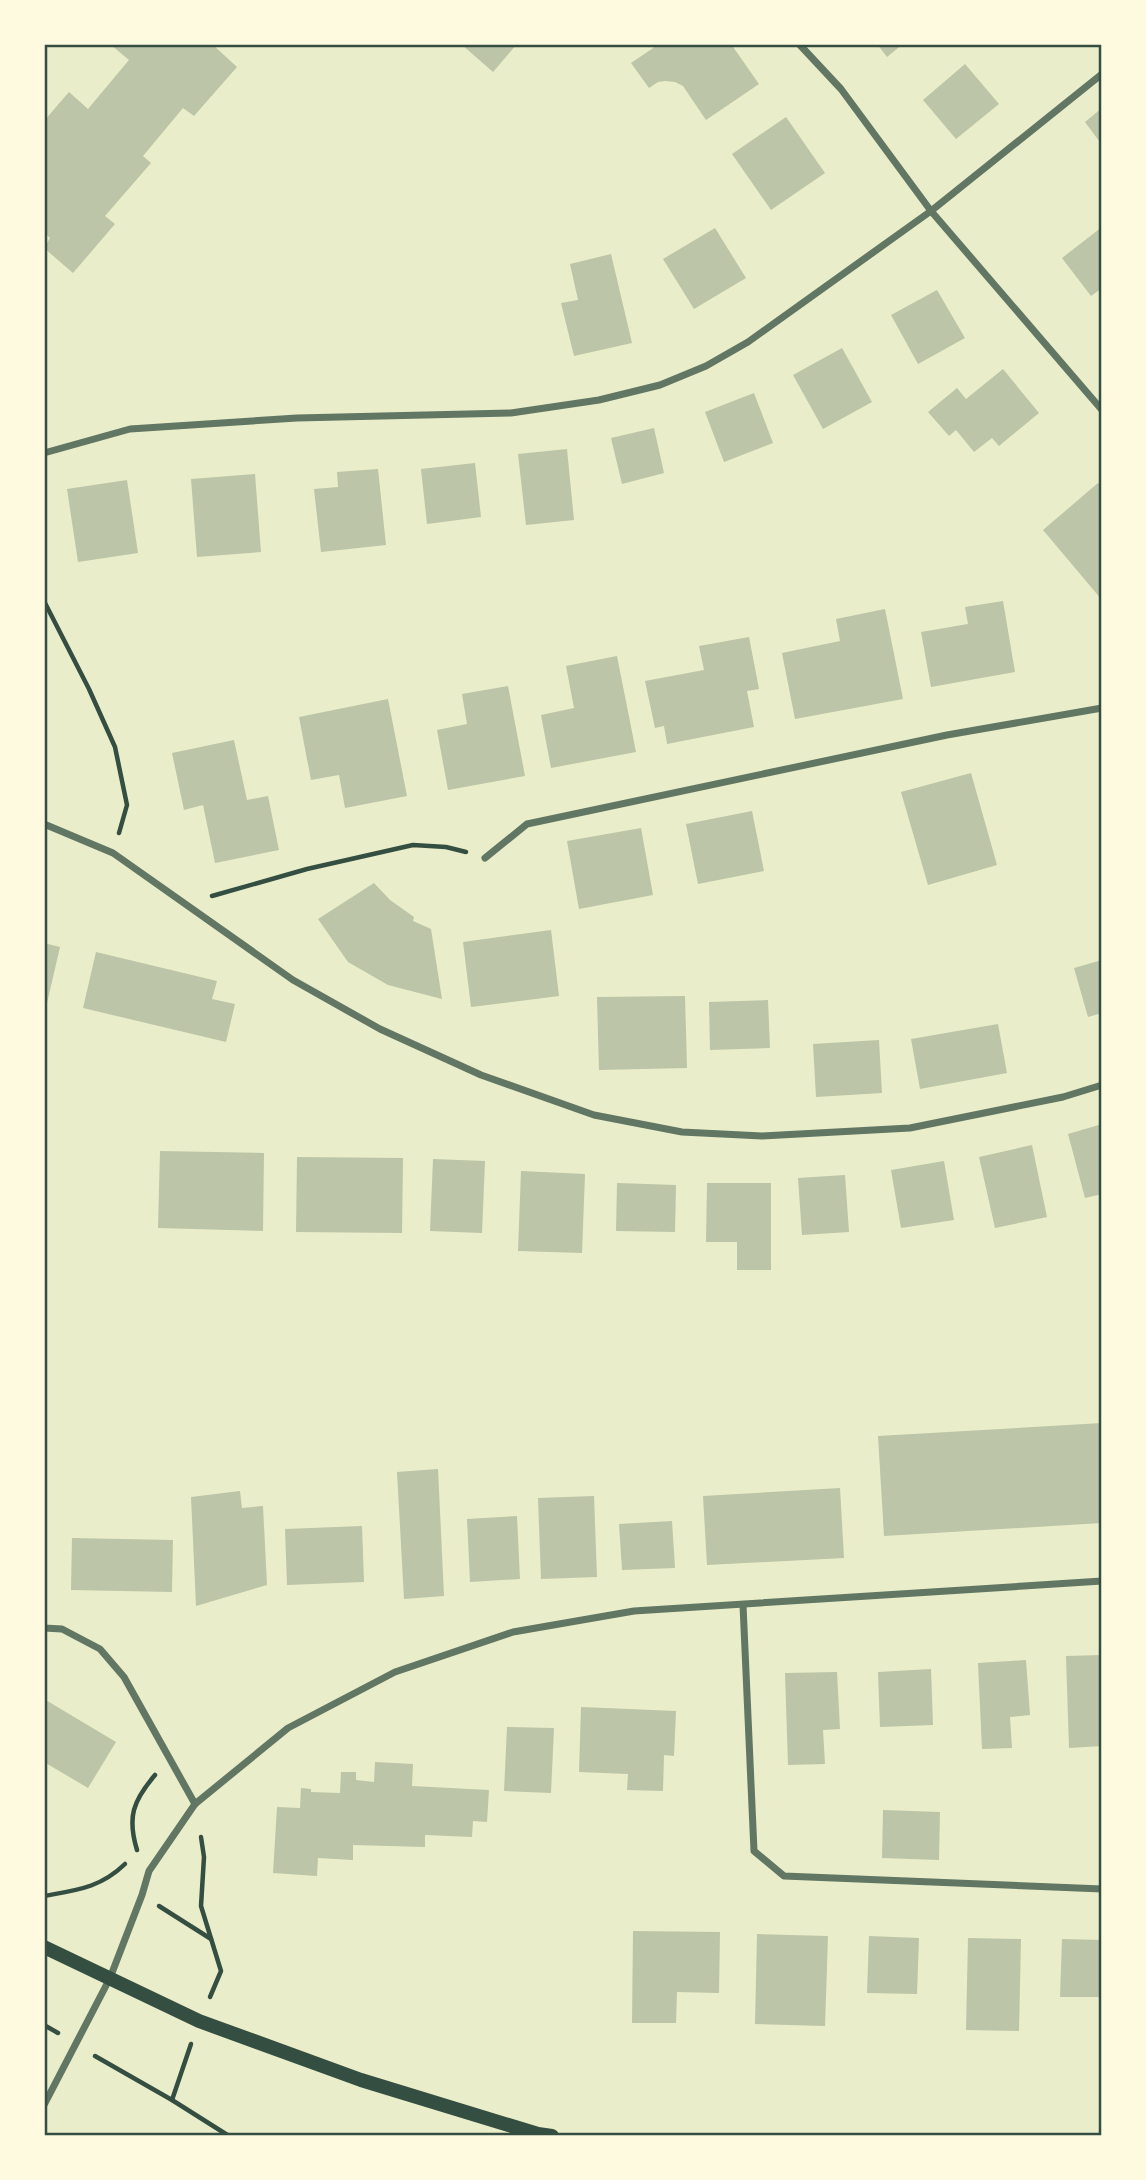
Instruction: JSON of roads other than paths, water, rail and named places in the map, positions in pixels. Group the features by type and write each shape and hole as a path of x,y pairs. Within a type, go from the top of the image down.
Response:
{"main road":[{"path":"44,1947 199,2021 361,2080 552,2136"}],"street":[{"path":"799,44 841,89 931,211 1102,410"},
{"path":"44,453 130,429 297,418 512,413 599,400 660,385 706,366 748,342 931,211 1102,74"},
{"path":"485,858 527,824 947,735 1102,708"},
{"path":"44,824 113,853 293,980 380,1029 481,1075 594,1115 696,1133 762,1136 910,1128 1063,1097 1102,1085"},
{"path":"44,2105 110,1978 149,1871 195,1804 288,1728 394,1672 513,1632 634,1611 1102,1581"},
{"path":"743,1605 754,1850 784,1876 1102,1889"},
{"path":"44,1628 62,1629 100,1649 124,1677 195,1804"}]}
